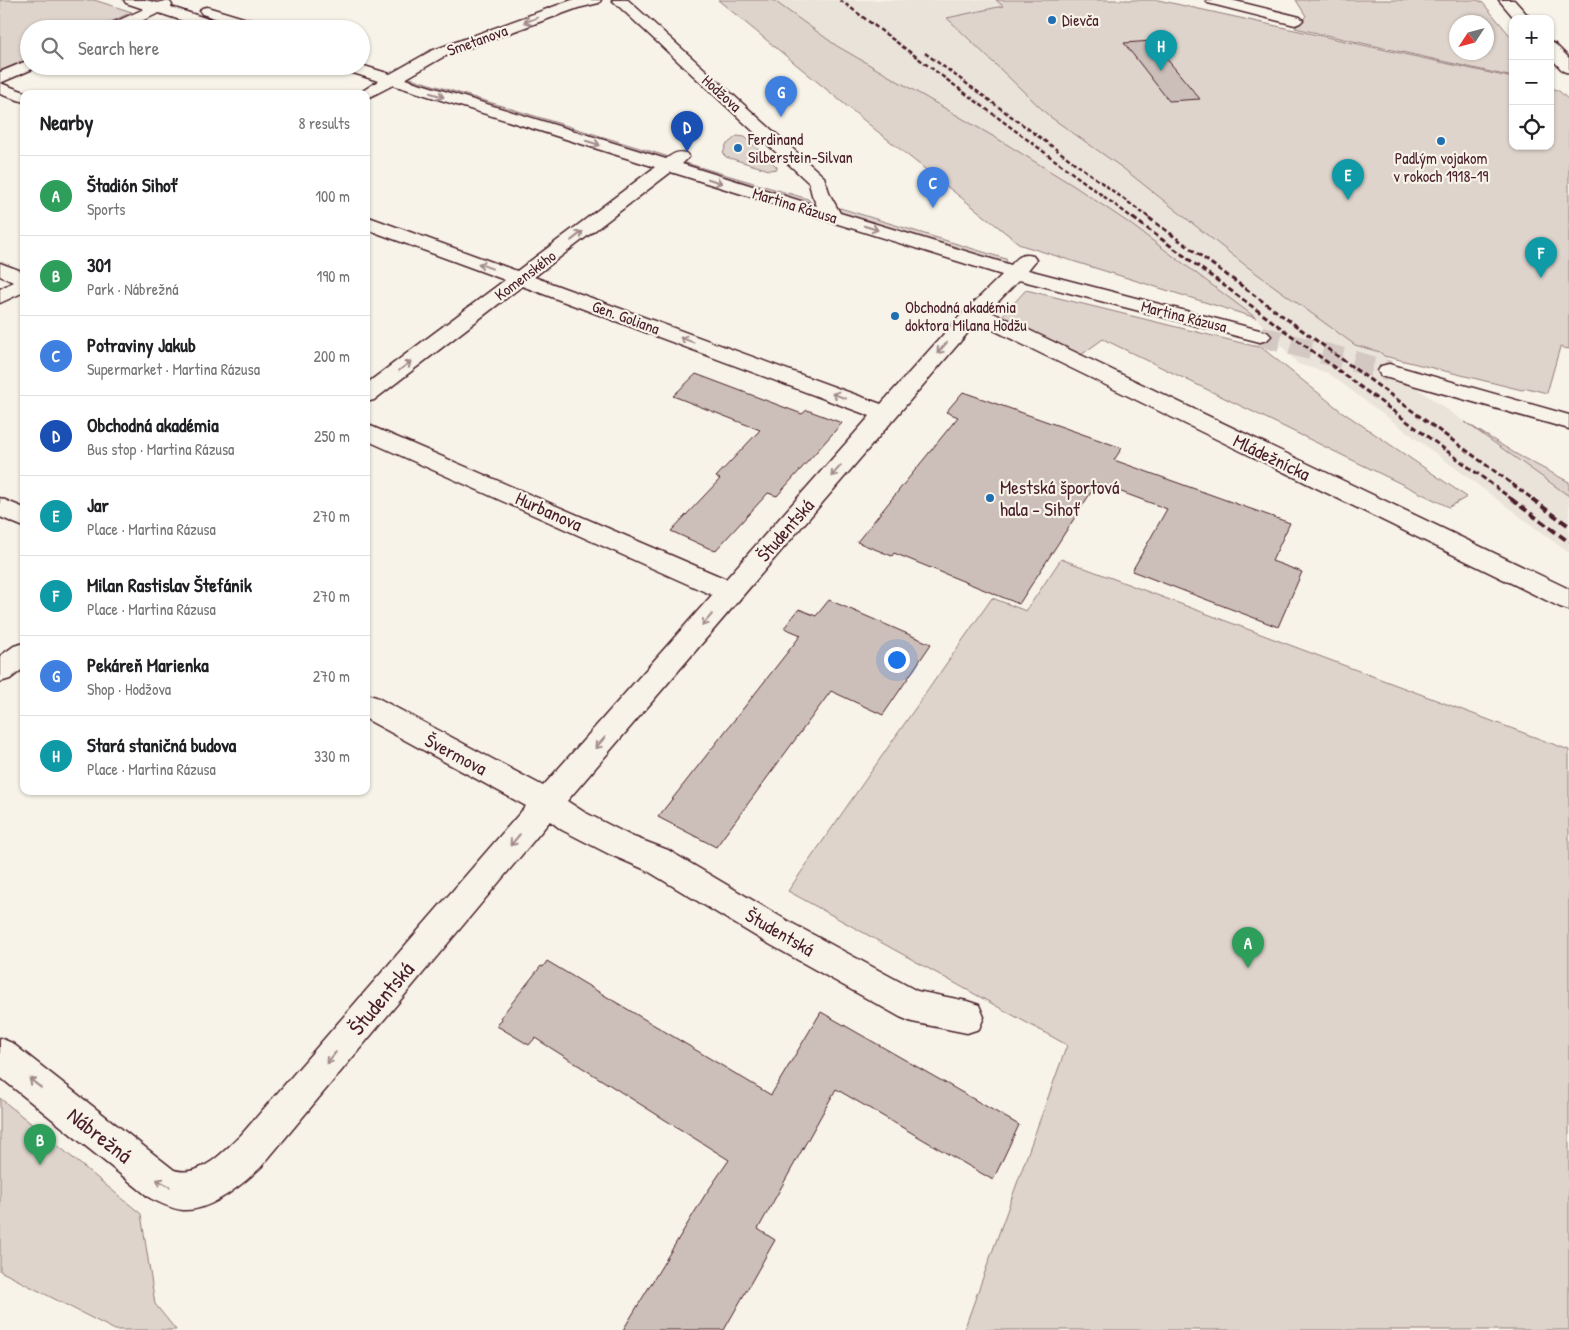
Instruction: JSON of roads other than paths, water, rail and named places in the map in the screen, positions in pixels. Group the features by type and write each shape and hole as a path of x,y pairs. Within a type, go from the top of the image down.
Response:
{"street":[{"path":"131,0 196,20"},
{"path":"131,20 174,0 237,20"},
{"name":"Smetanova","path":"370,92 437,54 574,4 594,0"},
{"name":"Hodžova","path":"619,0 818,181 821,195 832,216"},
{"path":"1214,0 1296,20"},
{"path":"1506,0 1520,15"},
{"path":"1554,51 1569,68"},
{"name":"Martina Rázusa","path":"370,62 398,76"},
{"path":"0,78 20,69"},
{"name":"Martina Rázusa","path":"370,71 398,76 676,160 832,216 1021,266 1253,334"},
{"path":"0,88 20,96"},
{"name":"Martina Rázusa","path":"676,160 821,195 1021,266"},
{"name":"Komenského","path":"370,392 676,160"},
{"name":"Gen. Goliana","path":"370,223 885,413"},
{"name":"Študentská","path":"208,1185 232,1170 254,1148 547,803 885,413 976,312 1021,266"},
{"path":"0,269 20,277"},
{"path":"0,297 20,286"},
{"name":"Mládežnícka","path":"976,312 1569,600"},
{"path":"1389,371 1569,422"},
{"name":"Hurbanova","path":"370,433 731,592"},
{"path":"0,506 20,517"},
{"path":"0,671 20,656"},
{"name":"Švermova","path":"370,708 547,803"},
{"name":"Študentská","path":"547,803 574,821 620,845 657,860 774,930 912,1006 967,1017"},
{"name":"Nábrežná","path":"0,1055 163,1185 187,1192 208,1185"}],"tunnel":[{"path":"1260,336 1389,371"}],"railway":[{"path":"840,0 1134,219"},
{"path":"925,53 1151,219"},
{"path":"1133,218 1513,500"},
{"path":"1149,218 1534,500"},
{"path":"1511,499 1569,542"},
{"path":"1532,499 1569,526"}],"place":[{"name":"Dievča","path":"1052,20"},
{"name":"Stará staničná budova","path":"1161,71"},
{"name":"Pekáreň Marienka","path":"781,117"},
{"name":"Padlým vojakom v rokoch 1918-19","path":"1441,141"},
{"name":"Ferdinand Silberstein-Silvan","path":"738,148"},
{"name":"Obchodná akadémia","path":"687,152"},
{"name":"Jar","path":"1348,200"},
{"name":"Potraviny Jakub","path":"933,208"},
{"name":"Milan Rastislav Štefánik","path":"1541,278"},
{"name":"Obchodná akadémia doktora Milana Hodžu","path":"895,316"},
{"name":"Mestská športová hala - Sihoť","path":"990,498"},
{"name":"Štadión Sihoť","path":"1248,968"},
{"name":"301","path":"40,1165"}]}
